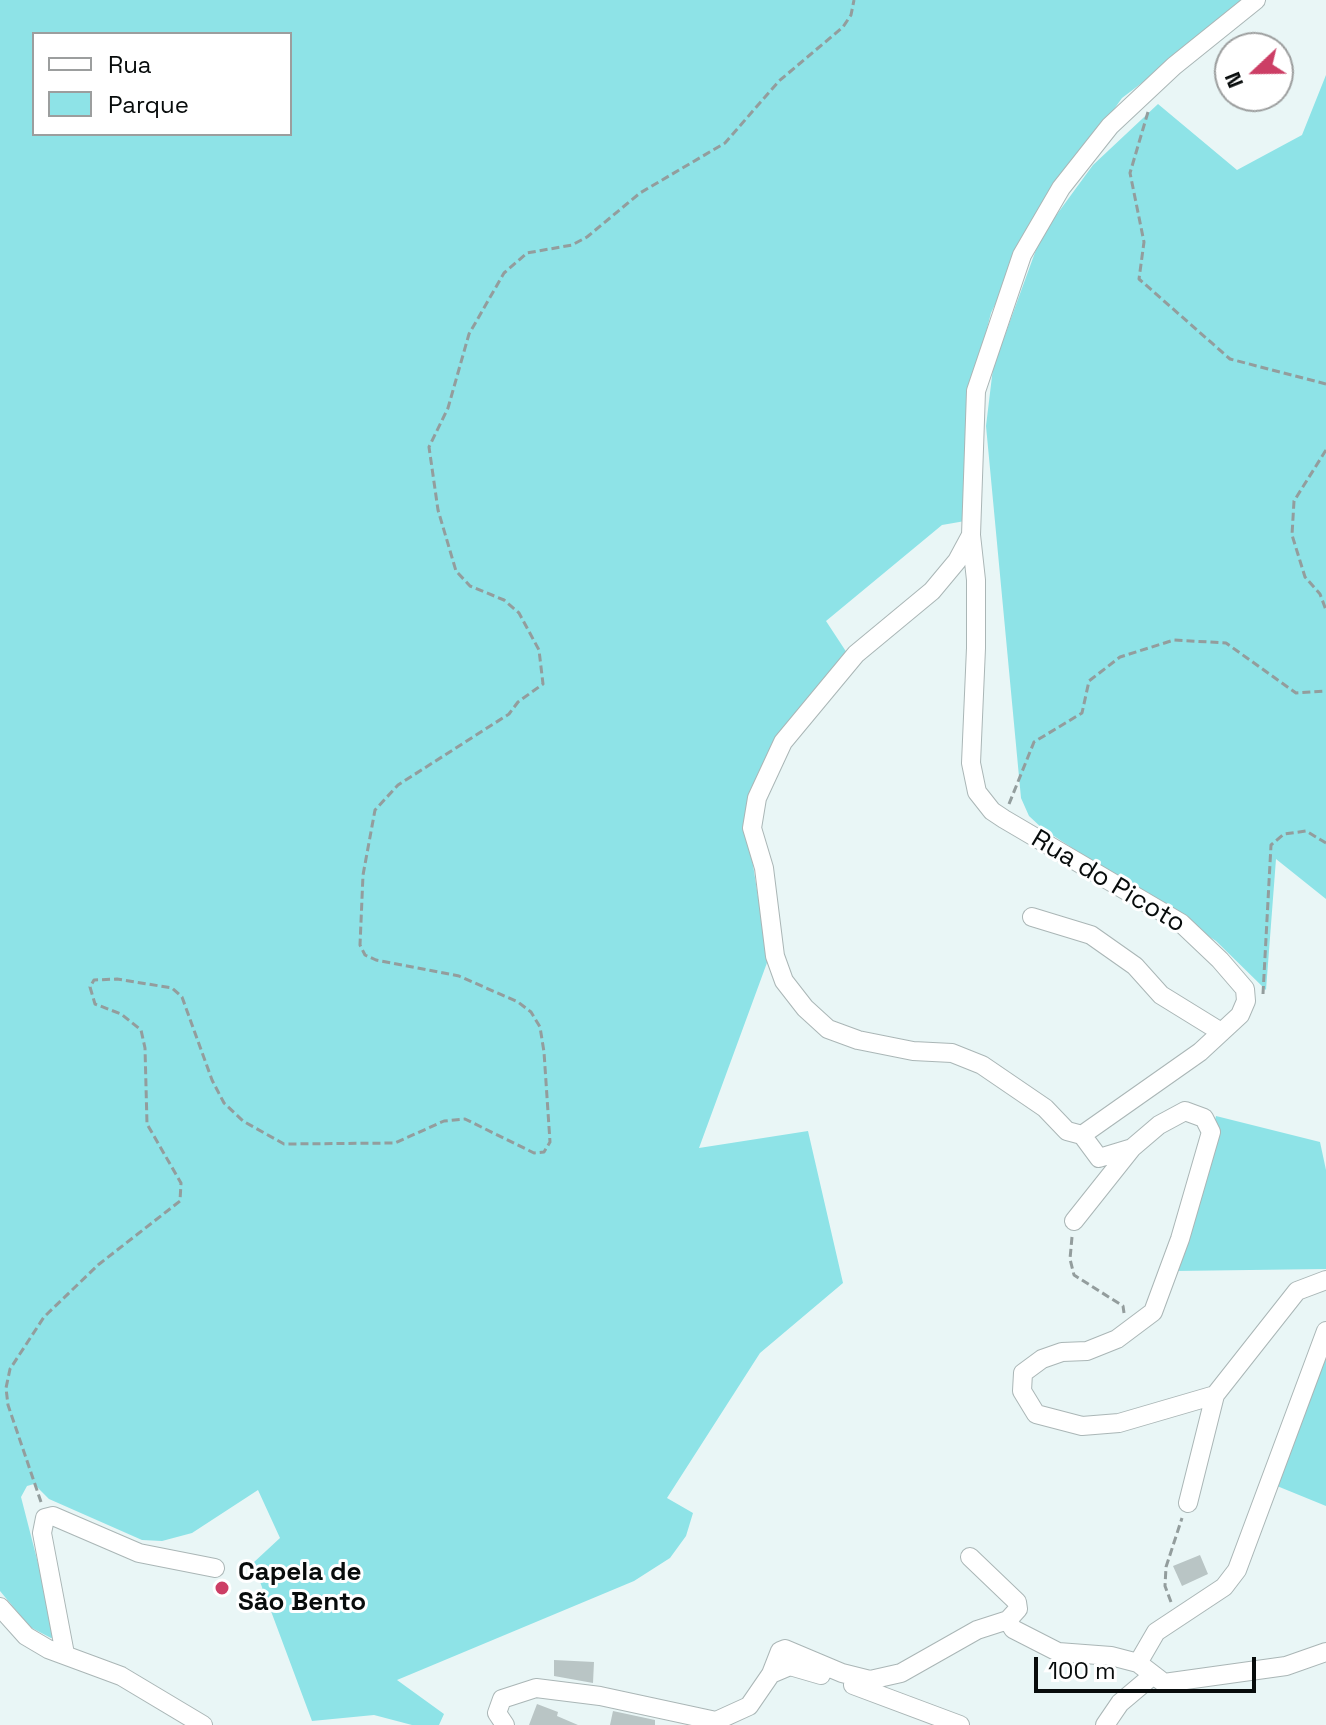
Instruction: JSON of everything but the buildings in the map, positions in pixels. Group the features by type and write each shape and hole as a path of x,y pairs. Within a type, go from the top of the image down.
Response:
{"street":[{"name":"Rua do Picoto","path":"1240,1015 1246,1001 1245,989 1181,923 1004,819 983,802 973,778 976,580 971,535 976,391 1022,255 1061,188 1110,126 1256,0"},
{"path":"971,535 957,561 932,591 856,654 783,742 764,784 752,828 764,868 775,956 784,981 805,1008 828,1029 872,1043 952,1053 982,1065 1045,1108 1067,1131 1082,1135 1099,1158 1132,1148"},
{"path":"1032,917 1091,935 1135,966 1161,995 1221,1032"},
{"path":"1082,1135 1200,1052 1240,1015"},
{"path":"1074,1221 1132,1148 1159,1125 1185,1111 1204,1118 1211,1132 1180,1239 1153,1312 1122,1335 1087,1351 1062,1352 1042,1359 1023,1373 1022,1391 1036,1414 1082,1426 1119,1423 1215,1395"},
{"path":"1188,1503 1215,1395 1297,1291 1326,1280"},
{"path":"1105,1725 1145,1669 1156,1632 1224,1587 1237,1570 1326,1331"},
{"path":"65,1654 42,1533 45,1518 53,1516 139,1553 215,1568"},
{"path":"505,1725 497,1713 502,1699 536,1688 600,1696 716,1721 749,1706 771,1674 780,1651 785,1649 870,1680 901,1673 977,1630 1008,1620 1018,1609 1017,1602 970,1557"},
{"path":"0,1607 26,1636 48,1649 121,1676 203,1725"},
{"path":"1008,1620 1013,1629 1058,1652 1111,1656 1145,1669 1164,1683 1286,1666 1326,1652"},
{"path":"771,1674 780,1668 801,1668 960,1725"}],"path":[{"path":"45,1518 8,1405 6,1388 10,1369 44,1317 98,1265 180,1201 181,1183 147,1124 145,1048 141,1030 121,1014 95,1004 90,987 94,980 117,979 172,988 182,997 212,1080 224,1103 243,1121 284,1144 395,1143 444,1121 465,1119 534,1153 544,1152 550,1142 544,1052 540,1027 531,1012 518,1002 459,976 376,960 365,955 360,945 363,875 375,810 398,785 509,714 543,684 539,650 519,613 504,600 470,586 456,571 438,510 429,447 448,408 469,334 504,273 527,253 572,245 587,237 640,193 725,143 779,81 843,27 851,15 854,0"},
{"path":"1152,87 1148,117 1130,173 1144,242 1139,279 1230,359 1326,384"},
{"path":"1326,450 1294,501 1292,535 1305,577 1320,594 1326,610"},
{"path":"1004,819 1034,742 1082,713 1089,681 1120,657 1174,640 1226,643 1296,693 1326,691"},
{"path":"1240,1015 1255,1012 1261,1005 1264,993 1271,845 1284,834 1306,831 1326,843"},
{"path":"1072,1242 1070,1259 1074,1275 1123,1306 1122,1335"},
{"path":"1178,1617 1165,1586 1166,1567 1188,1503"}],"green space":[{"path":"0,0 1251,0 1122,98 1035,221 991,313 967,405 965,521 942,525 826,621 847,653 787,724 750,846 768,960 699,1148 808,1131 843,1283 760,1353 667,1498 693,1513 686,1536 670,1558 634,1581 397,1680 444,1714 439,1725 412,1725 374,1715 312,1721 253,1563 280,1538 258,1490 192,1533 162,1541 142,1540 49,1499 34,1484 27,1486 21,1497 57,1637 51,1638 30,1627 0,1591"},
{"path":"1326,75 1326,899 1276,859 1266,990 1216,941 1043,829 1029,816 1021,798 986,426 993,368 1041,236 1093,165 1158,104 1237,170 1302,135"},
{"path":"1216,1116 1320,1142 1326,1170 1326,1269 1174,1271"},
{"path":"1326,1358 1326,1506 1277,1486"}],"place":[{"name":"Capela de São Bento","path":"222,1588"}]}
